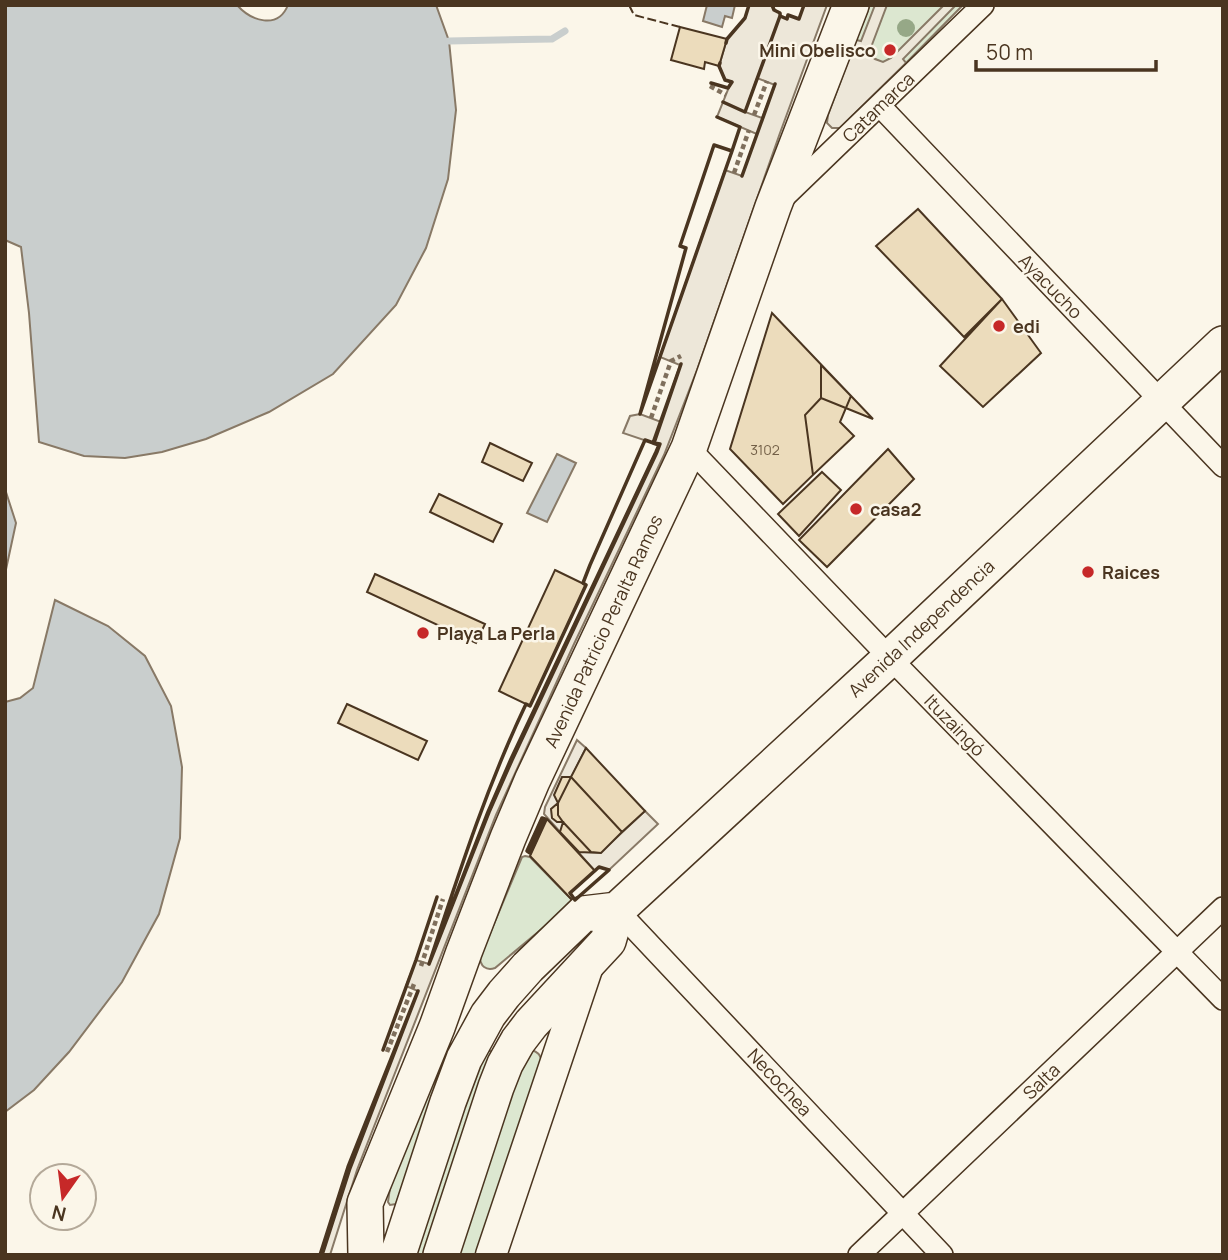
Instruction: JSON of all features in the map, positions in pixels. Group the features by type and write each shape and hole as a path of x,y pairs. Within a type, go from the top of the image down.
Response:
{"main road":[{"name":"Avenida Patricio Peralta Ramos","path":"348,1255 365,1203 437,1027 478,914 532,781 689,448 774,208 851,5"},
{"name":"Avenida Independencia","path":"617,910 890,658 1223,344"},
{"path":"398,1255 436,1135 464,1059 488,1015 528,968 583,914 617,910 608,941 531,1024 505,1064 441,1255"},
{"path":"491,1255 590,959"},
{"path":"437,1027 467,1004 528,968"},
{"path":"365,1203 366,1255"}],"street":[{"name":"Catamarca","path":"774,208 983,5"},
{"name":"Ayacucho","path":"880,106 1223,466"},
{"name":"Ituzaingó","path":"689,448 1223,999"},
{"name":"Salta","path":"859,1255 1223,908"},
{"name":"Necochea","path":"617,910 942,1255"}],"path":[{"path":"754,115 767,81"},
{"path":"710,86 726,95"},
{"path":"734,173 749,130"},
{"path":"651,418 671,361 681,356"},
{"path":"421,966 443,899"},
{"path":"387,1052 414,984"}],"green space":[{"path":"870,5 963,5 906,63 896,54 885,62 880,62 871,56 871,46 856,40"},
{"path":"522,857 530,857 574,902 495,968 486,968 480,957"},
{"path":"450,1048 396,1204 390,1205 388,1202 391,1182 403,1143 429,1085"},
{"path":"531,1050 538,1054 542,1062 477,1255 454,1255 508,1092"},
{"path":"487,1051 492,1051 425,1255 413,1255 474,1073"}],"shaded area":[{"path":"5,5 237,5 257,19 271,20 284,13 288,5 436,5 449,41 456,110 448,179 426,248 396,305 333,374 269,412 206,439 162,452 125,458 84,456 39,442 21,247 5,240"},
{"path":"707,5 735,5 732,18 725,16 722,27 703,21"},
{"path":"749,5 772,5 781,16 787,18 788,15 799,19 804,5 827,5 664,455 496,815 357,1170 330,1255 322,1255 350,1168 418,991 406,986 416,960 429,964 512,760 659,445 623,433 630,416 640,414 661,422 680,365 660,357 725,170 742,176 757,134 717,117 731,82 725,80 719,66 727,39 745,18","holes":["757,78 775,85 762,118 745,112"]},
{"path":"875,5 887,5 870,50 871,56 883,62 891,58 944,5 956,5 903,59 906,63 840,128 832,128 827,123 828,115 856,40 861,41"},
{"path":"557,454 576,463 547,522 527,513"},
{"path":"5,489 16,523 5,574"},
{"path":"55,600 108,626 145,656 171,706 182,767 180,838 159,914 122,982 69,1052 34,1090 5,1112 5,702 20,698 33,688"},
{"path":"577,740 586,748 558,803 558,815 590,852 601,852 645,811 658,824 609,870 599,867 595,871 544,814"}],"building":[{"path":"680,27 727,39 719,66 705,62 704,69 671,60"},
{"path":"918,209 1002,299 964,337 876,246"},
{"name":"edi","path":"1002,299 1041,353 983,407 940,366"},
{"path":"772,313 873,419 821,398 805,415 813,475 783,504 730,449"},
{"path":"821,365 851,396 840,422 854,436 813,475 805,415 821,398"},
{"path":"490,443 532,463 523,481 482,462"},
{"name":"casa2","path":"888,449 914,479 827,567 799,540"},
{"path":"822,472 841,490 799,536 778,514"},
{"path":"439,494 502,524 493,542 430,512"},
{"path":"555,570 586,585 530,706 499,691"},
{"path":"375,574 485,624 476,643 367,592"},
{"path":"347,704 427,741 418,760 338,723"},
{"path":"586,748 645,811 622,832 571,777"},
{"path":"562,777 571,777 622,832 601,853 579,852 560,832 563,822 552,818 551,809 558,803 554,795"},
{"path":"571,777 622,832 601,853 591,852 558,815 558,803"},
{"path":"547,819 595,871 570,893 574,902 530,856"}],"waterway":[{"path":"449,41 552,39 565,31"}],"fence":[{"path":"629,5 634,15 680,27"}],"wall":[{"path":"726,43 745,18 749,5"},
{"path":"772,5 780,16"},
{"path":"723,102 745,112 780,16 787,19 788,15 799,19 804,5"},
{"path":"711,83 728,88 732,82 725,80 720,63"},
{"path":"742,176 775,84"},
{"path":"717,117 740,127 731,154"},
{"path":"714,145 732,151 640,414 686,248 680,246 714,145"},
{"path":"681,364 654,443 660,444 657,452 512,760 429,964 511,759 659,445 653,443 681,364"},
{"path":"645,440 659,445 511,759 429,964 473,832 498,768 526,704 530,706 586,585 583,583 590,565 645,440"},
{"path":"542,818 545,819 530,853 527,851 542,818"},
{"path":"599,867 609,870 575,900 570,893 599,867"},
{"path":"383,1050 437,897"},
{"path":"320,1255 348,1167 418,991 350,1168 322,1255"}],"place":[{"name":"Mini Obelisco","path":"890,50"},
{"name":"edi","path":"999,326"},
{"name":"casa2","path":"856,509"},
{"name":"Raices","path":"1088,572"},
{"name":"Playa La Perla","path":"423,633"}]}
